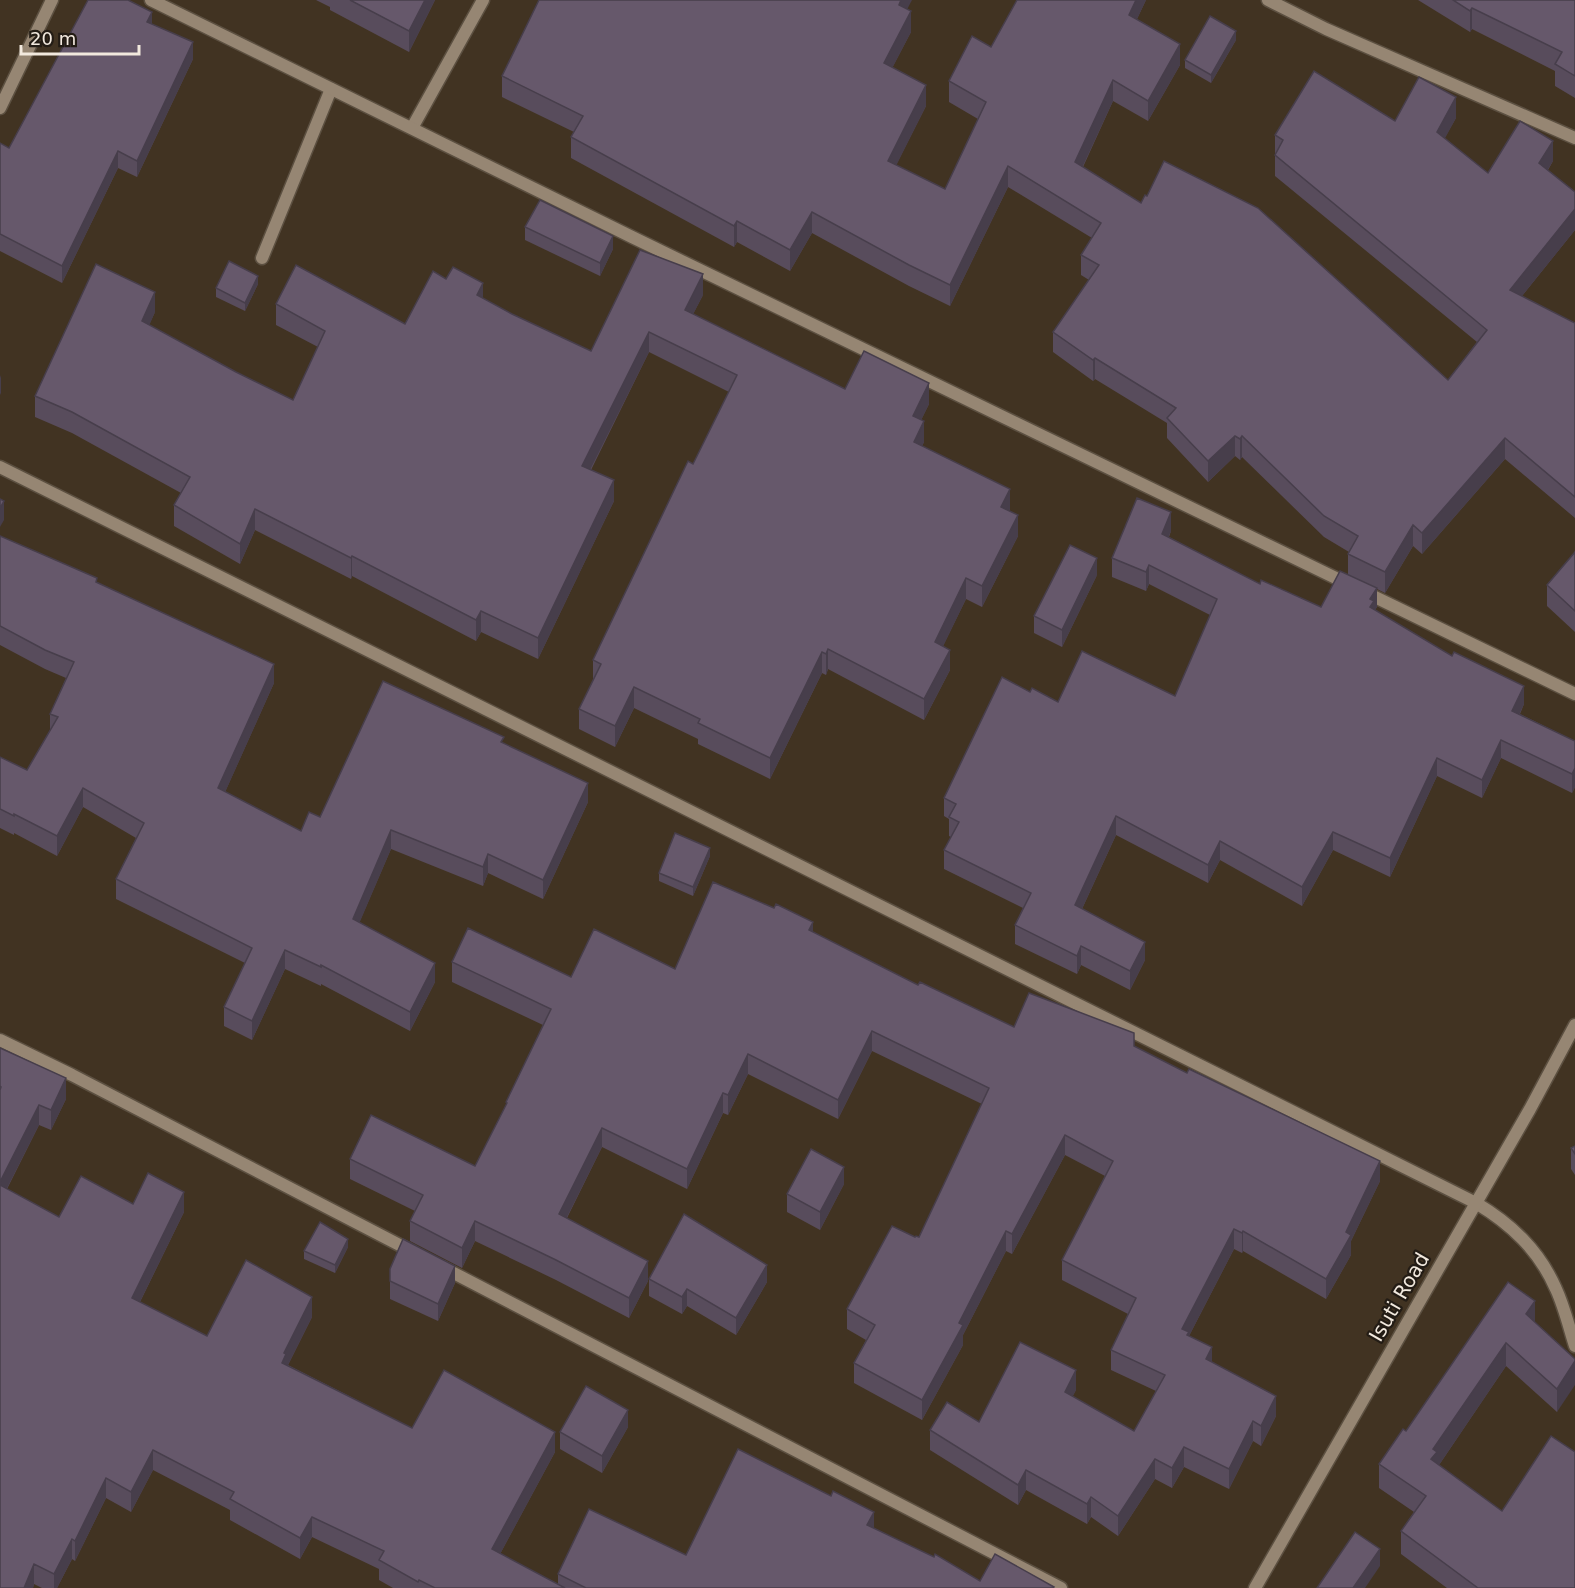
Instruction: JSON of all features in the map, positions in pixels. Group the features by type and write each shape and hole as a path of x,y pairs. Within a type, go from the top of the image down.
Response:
{"street":[{"path":"0,108 51,0"},
{"path":"151,0 1575,694"},
{"path":"412,129 483,0"},
{"path":"1268,0 1326,29 1575,138"},
{"path":"262,258 331,89"},
{"path":"0,466 1476,1203 1498,1216 1531,1246 1556,1288 1575,1346"},
{"name":"Isuti Road","path":"1256,1588 1575,1025"},
{"path":"0,1040 72,1075 1061,1588"}],"building":[{"path":"88,0 128,0 152,12 147,22 193,42 137,161 118,151 62,266 0,234 0,143 9,148"},
{"path":"350,0 425,0 409,31"},
{"path":"539,0 901,0 899,5 911,11 884,63 926,85 888,161 945,189 986,102 949,81 972,36 991,47 1017,0 1136,0 1129,15 1180,44 1148,101 1113,80 1075,162 1141,203 1145,195 1147,196 1164,161 1258,208 1448,380 1487,330 1275,155 1283,140 1275,135 1314,71 1395,121 1419,77 1456,97 1437,132 1488,173 1520,121 1553,141 1539,163 1575,192 1575,209 1510,290 1575,323 1575,497 1505,438 1422,533 1413,525 1385,572 1348,554 1358,536 1324,516 1242,436 1240,439 1235,436 1208,461 1167,418 1176,408 1095,358 1093,360 1053,332 1099,265 1081,255 1101,223 1008,166 950,285 812,212 790,250 737,221 734,226 571,137 583,116 502,76"},
{"path":"1453,0 1575,0 1575,76 1555,64 1562,52 1472,8 1470,11"},
{"path":"1210,16 1236,31 1211,75 1185,60"},
{"path":"540,200 613,236 600,263 525,227"},
{"path":"640,250 703,274 685,310 845,389 864,351 929,383 913,416 924,421 914,442 1010,489 1001,507 1018,515 982,586 966,578 935,642 950,650 924,699 828,649 826,654 822,652 770,758 698,723 700,719 634,687 615,726 579,709 601,664 593,660 688,461 693,464 737,375 649,332 582,466 614,480 538,638 481,611 476,620 255,509 240,544 174,505 190,477 72,412 35,396 96,264 155,292 142,321 293,400 325,331 276,304 296,265 405,324 433,271 446,279 453,267 483,283 477,295 591,351"},
{"path":"229,261 258,276 245,303 216,288"},
{"path":"1137,498 1171,512 1162,534 1260,584 1261,580 1321,607 1340,571 1377,588 1370,599 1374,601 1370,607 1452,656 1454,652 1524,686 1512,711 1575,741 1575,768 1572,774 1501,740 1482,780 1437,758 1390,858 1333,832 1302,887 1220,841 1208,865 1116,816 1075,905 1145,942 1130,971 1081,946 1077,956 1015,925 1031,893 944,850 959,822 949,817 956,804 944,798 1002,677 1030,692 1032,688 1058,702 1082,651 1175,696 1217,599 1149,565 1146,572 1112,558"},
{"path":"0,536 97,578 96,582 274,664 218,788 301,831 309,812 320,817 383,681 504,737 501,742 588,783 543,880 488,854 483,867 391,830 353,919 435,963 410,1012 321,965 321,967 285,950 252,1021 224,1007 252,948 116,879 144,823 83,788 57,836 0,809 0,757 27,770 58,717 50,714 74,662 45,650 0,626"},
{"path":"1070,545 1097,558 1062,630 1034,616"},
{"path":"1575,552 1575,611 1547,585"},
{"path":"675,833 710,848 693,887 659,873"},
{"path":"713,882 774,908 776,904 813,922 809,930 918,985 920,982 1014,1027 1029,993 1134,1033 1134,1046 1187,1073 1189,1069 1380,1161 1346,1232 1351,1235 1326,1279 1243,1231 1242,1233 1234,1229 1182,1329 1189,1332 1187,1335 1212,1347 1206,1359 1276,1396 1261,1426 1253,1421 1229,1469 1184,1447 1172,1468 1155,1459 1118,1516 1091,1497 1087,1504 1026,1470 1018,1485 930,1430 947,1402 979,1422 1020,1342 1076,1370 1065,1392 1134,1431 1165,1375 1111,1350 1136,1298 1062,1260 1113,1161 1065,1135 1012,1234 1006,1231 959,1323 963,1325 922,1400 854,1363 875,1325 847,1309 892,1226 919,1237 989,1088 872,1031 838,1100 748,1054 728,1095 723,1093 687,1169 602,1128 559,1214 648,1261 629,1298 475,1221 462,1248 410,1221 423,1195 350,1159 371,1115 475,1166 551,1009 452,962 468,928 571,977 594,929 675,969"},
{"path":"0,1048 66,1078 51,1110 39,1105 0,1182 1,1087"},
{"path":"811,1149 844,1167 820,1212 787,1194"},
{"path":"148,1173 184,1192 132,1298 207,1336 246,1260 312,1297 284,1353 286,1354 282,1363 412,1428 444,1370 555,1432 492,1549 565,1588 435,1588 419,1580 418,1582 379,1560 384,1551 312,1517 300,1538 230,1499 234,1492 153,1450 131,1492 106,1478 75,1541 72,1539 54,1574 34,1564 24,1588 0,1588 0,1185 59,1217 81,1176 133,1204"},
{"path":"684,1214 767,1265 736,1318 687,1289 682,1297 649,1279"},
{"path":"320,1222 348,1239 335,1265 304,1251"},
{"path":"403,1239 455,1266 438,1304 390,1281 390,1269"},
{"path":"1508,1282 1535,1301 1526,1314 1575,1361 1557,1389 1506,1343 1433,1449 1437,1452 1431,1459 1502,1511 1551,1436 1575,1452 1575,1588 1478,1588 1401,1531 1426,1496 1379,1464 1403,1429 1406,1431"},
{"path":"586,1386 628,1410 602,1456 560,1432"},
{"path":"738,1449 831,1496 833,1491 874,1512 867,1525 934,1557 935,1554 980,1581 995,1554 1054,1587 586,1588 558,1574 589,1509 686,1555"},
{"path":"1355,1532 1380,1549 1353,1588 1317,1588"}]}
